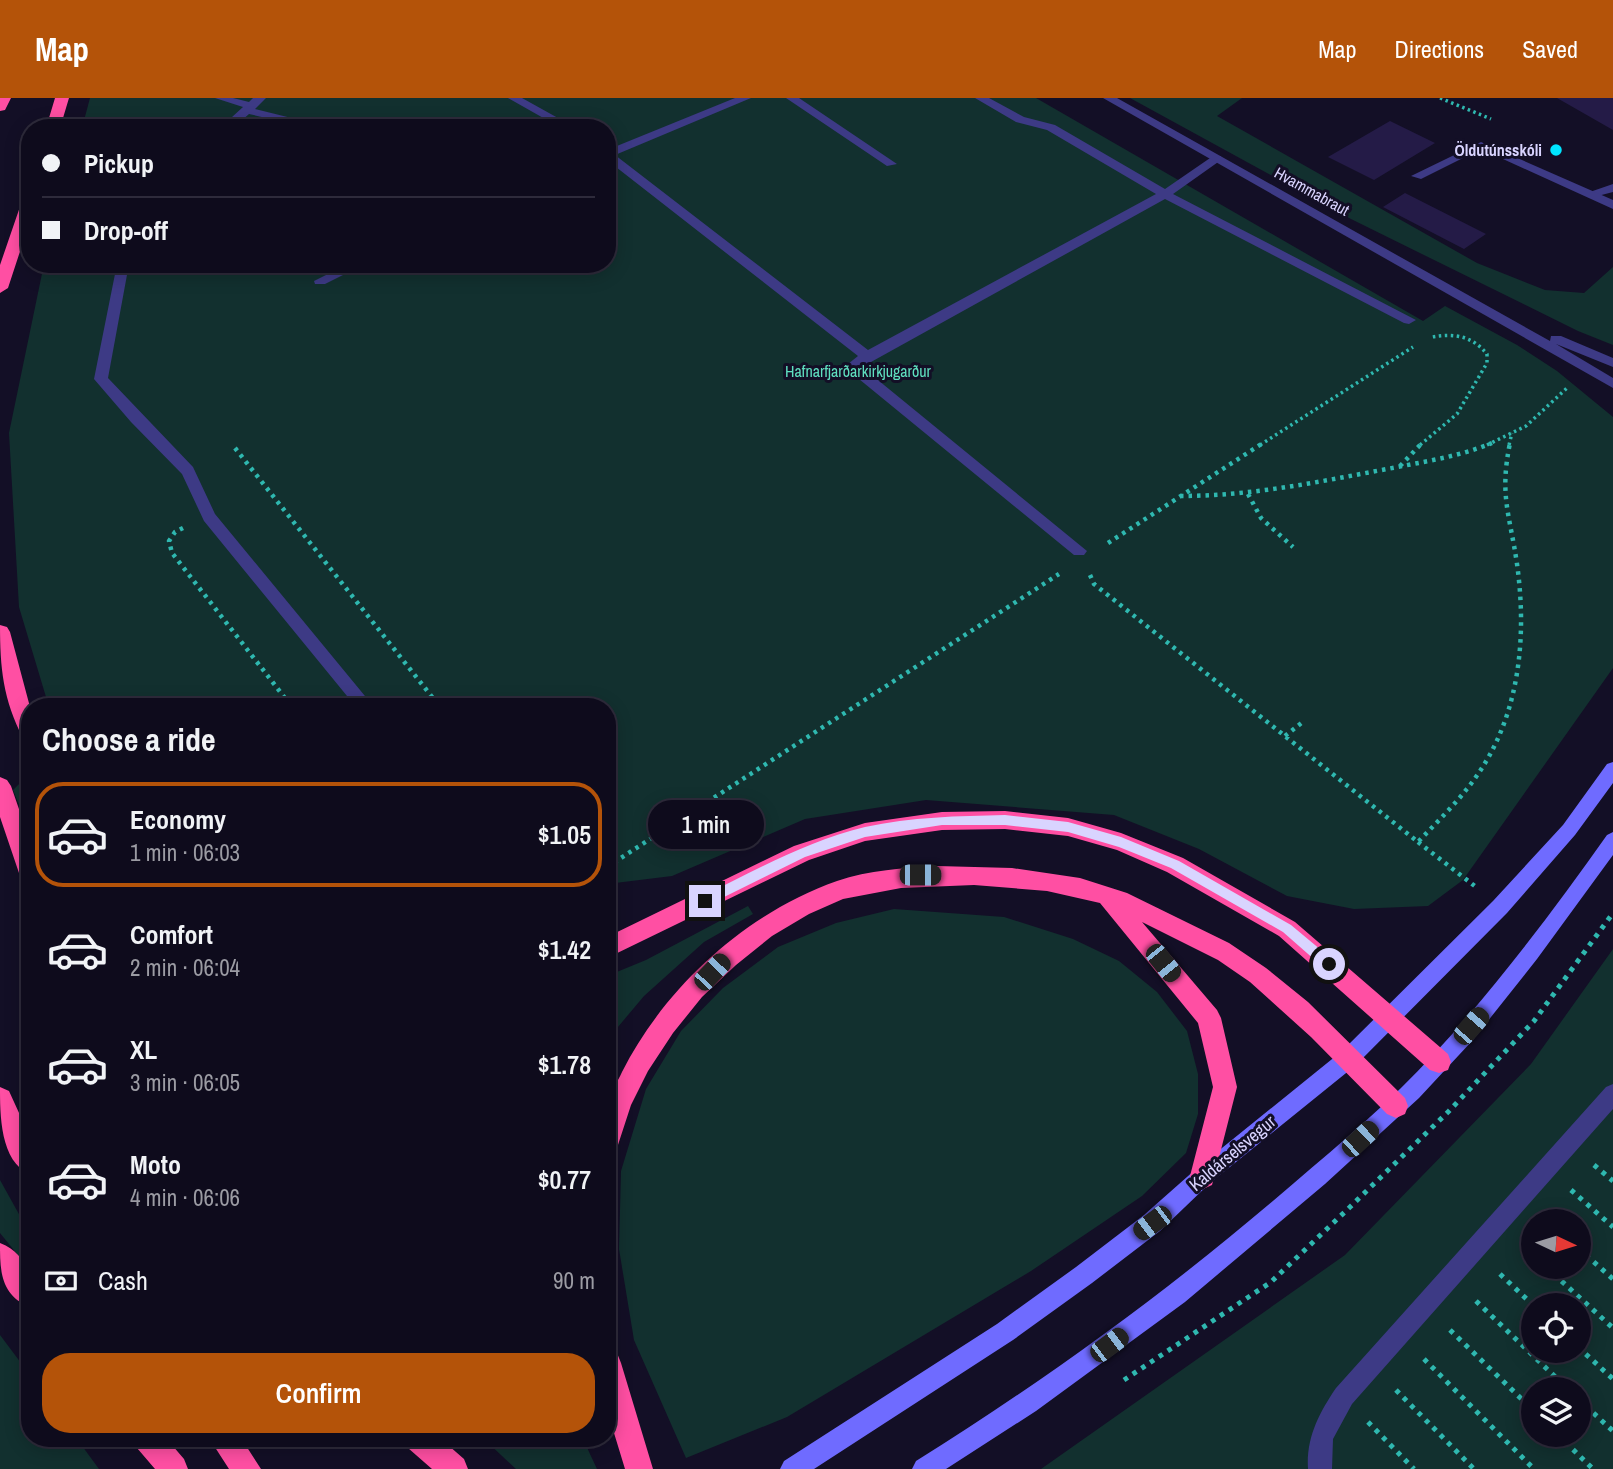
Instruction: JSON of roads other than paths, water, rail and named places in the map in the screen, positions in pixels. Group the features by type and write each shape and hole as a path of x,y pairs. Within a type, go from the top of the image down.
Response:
{"highway":[{"path":"0,107 4,98"},
{"path":"56,119 62,98"},
{"path":"0,288 21,225"},
{"path":"0,632 21,711"},
{"path":"0,786 21,847"},
{"path":"616,944 802,853 865,832 942,821 1005,820 1068,827 1121,842 1175,864 1287,929 1391,1017 1439,1062"},
{"path":"616,1116 645,1055 683,1003 727,957 780,918 841,890 920,875 991,876 1047,881 1105,895 1235,958 1307,1018 1396,1106"},
{"path":"1105,895 1209,1018 1226,1087 1203,1176"},
{"path":"0,1099 21,1146"},
{"path":"0,1255 21,1282"},
{"path":"616,1393 639,1469"},
{"path":"155,1447 174,1469"},
{"path":"230,1447 247,1469"},
{"path":"428,1447 454,1469"}],"main road":[{"name":"Kaldárselsvegur","path":"792,1469 1005,1332 1084,1275 1152,1223 1203,1176 1349,1058 1500,908 1569,830 1613,769"},
{"path":"924,1469 1003,1421 1195,1281 1281,1210 1396,1106 1439,1062 1543,941 1613,840"}],"street":[{"path":"220,98 291,119"},
{"path":"236,119 260,98"},
{"path":"514,98 553,119"},
{"path":"616,150 745,98"},
{"path":"792,98 891,164"},
{"path":"982,98 1020,120 1051,127 1165,194 1409,320"},
{"name":"Hvammabraut","path":"1109,98 1498,315 1613,384"},
{"path":"1418,176 1481,145 1613,205"},
{"path":"1079,551 853,367 867,356 1165,194 1217,158"},
{"path":"616,161 867,356"},
{"path":"1590,194 1613,188"},
{"path":"121,273 102,379 136,419 188,471 209,517 359,698"},
{"path":"320,281 338,273"},
{"name":"Hvammabraut","path":"1498,315 1613,363"},
{"path":"1320,1469 1320,1439 1330,1416 1344,1396 1613,1094"}],"place":[{"name":"Öldutúnsskóli","path":"1556,150"}],"park label":[{"name":"Hafnarfjarðarkirkjugarður","path":"858,371"}]}
